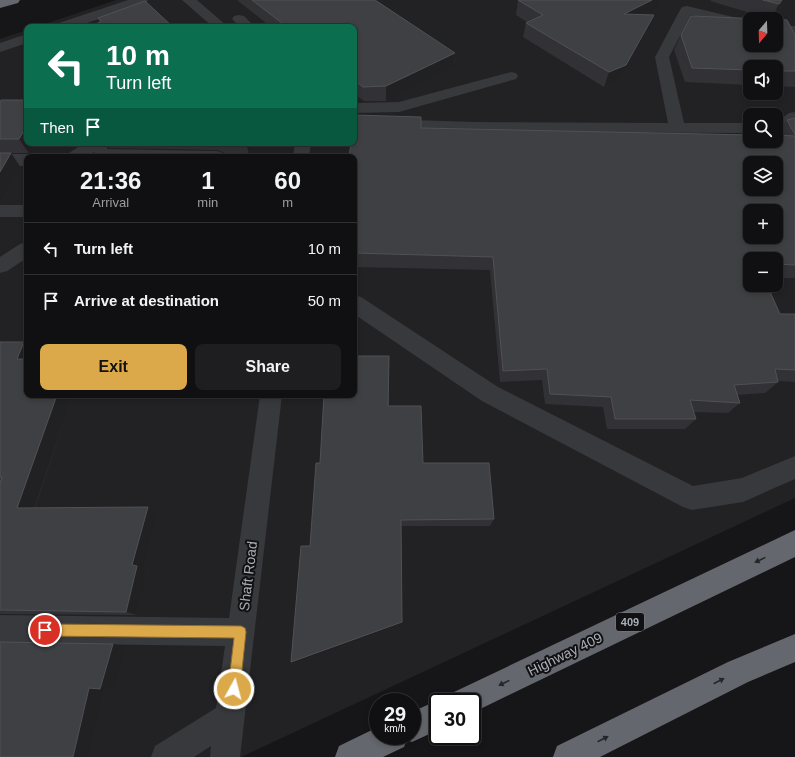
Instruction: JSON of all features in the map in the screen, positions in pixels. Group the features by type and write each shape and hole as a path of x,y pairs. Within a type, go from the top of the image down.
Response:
{"highway":[{"path":"0,4 13,0"},
{"name":"Highway 409","path":"481,694 795,543"},
{"path":"568,757 738,672 795,648"},
{"path":"350,757 375,745"}],"street":[{"path":"70,24 141,0"},
{"path":"189,0 217,24"},
{"path":"677,128 662,57 687,10 743,23"},
{"path":"783,29 795,30"},
{"path":"0,48 24,39"},
{"path":"357,108 399,107 511,76"},
{"path":"783,124 795,117"},
{"path":"357,123 473,127 743,128"},
{"path":"783,128 795,128"},
{"path":"80,154 92,146"},
{"path":"0,160 24,160"},
{"path":"0,211 24,211"},
{"path":"0,266 24,251"},
{"path":"357,305 490,394 692,498 743,490 795,467"},
{"name":"Shaft Road","path":"225,757 271,398"},
{"path":"0,629 241,632"},
{"path":"166,757 230,717"}],"shaded area":[{"path":"116,0 795,0 795,498 378,693 369,693 369,697 241,757 0,757 0,39 24,31 24,146 357,146 357,24 45,24"}],"building":[{"path":"252,0 375,0 455,53 386,86 363,87 357,82 357,24 283,24"},
{"path":"518,0 652,0 624,14 654,15 626,65 609,72 526,23 543,15"},
{"path":"763,0 782,0 779,4"},
{"path":"145,1 170,24 95,24 101,22 98,18"},
{"path":"691,16 743,18 743,52 783,52 783,20 787,20 795,35 795,71 783,71 783,60 743,60 743,70 692,68 681,35"},
{"path":"1,100 24,100 24,131 19,139 0,139"},
{"path":"357,115 421,117 421,128 743,135 743,148 783,148 783,135 795,136 795,265 783,264 783,252 743,252 743,292 770,292 780,314 795,314 795,370 775,369 778,382 734,385 740,403 690,400 696,419 615,419 611,397 550,394 547,369 503,371 493,257 357,253 357,154 349,154 351,146 357,146"},
{"path":"795,118 795,135 787,120"},
{"path":"0,153 11,153 0,172"},
{"path":"0,342 24,342 17,359 24,359 24,398 56,398 17,508 148,507 132,565 137,566 126,612 0,610 0,483 2,477 0,477"},
{"path":"357,356 389,356 388,406 421,406 423,463 489,463 494,519 401,520 402,622 291,662 301,546 310,546 316,463 320,463 324,398 357,398"},
{"path":"0,642 113,644 100,689 89,688 73,757 0,757"}],"route":[{"path":"45,630 241,632 234,689"}]}
